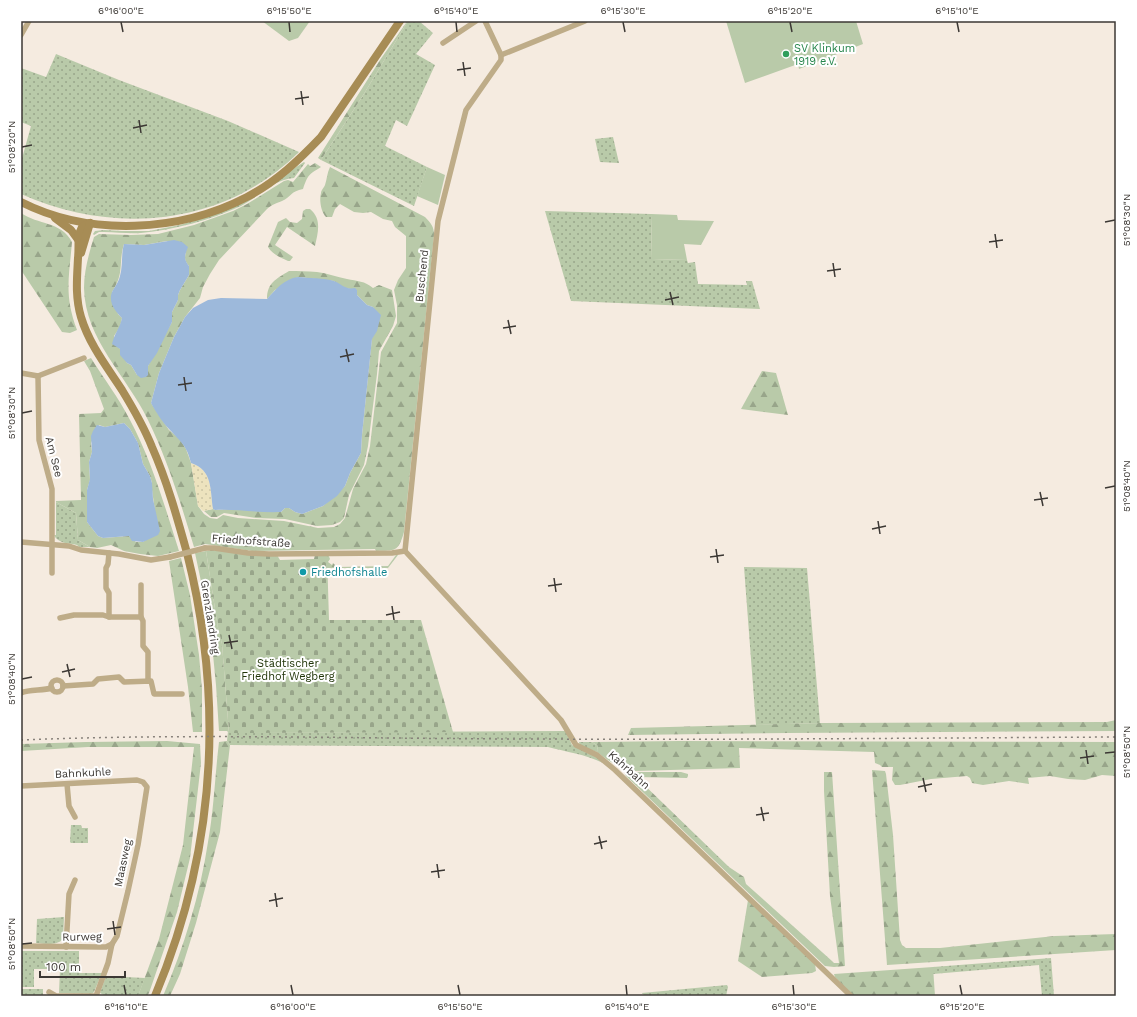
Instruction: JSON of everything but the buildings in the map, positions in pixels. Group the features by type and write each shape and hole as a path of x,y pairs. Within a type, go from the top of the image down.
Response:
{"main road":[{"path":"21,202 46,213 67,219 109,225 161,224 199,216 225,207 260,189 293,165 320,137 400,21"},
{"path":"46,213 72,230 78,241"},
{"name":"Grenzlandring","path":"90,223 80,230 78,241 76,278 77,297 84,325 106,366 146,432 161,468 179,522 200,609 209,692 210,748 208,786 202,834 186,910 166,970 155,996"},
{"name":"Grenzlandring","path":"78,259 90,223"}],"street":[{"path":"21,35 30,21"},
{"path":"443,43 476,21"},
{"path":"484,21 501,55 585,21"},
{"name":"Buschend","path":"405,551 438,221 466,110 501,60 501,55"},
{"path":"21,373 38,376 84,358"},
{"name":"Am See","path":"38,376 39,440 52,489 51,544"},
{"name":"Friedhofstraße","path":"21,542 51,544 151,560 205,548 269,554 392,553 405,551"},
{"path":"51,544 52,573"},
{"name":"Kahrbahn","path":"405,551 561,720 576,745 597,755 616,770 851,996"},
{"path":"109,553 106,568 106,588 109,593 109,617"},
{"path":"141,585 141,617 143,621 144,646 148,652 148,681"},
{"path":"60,618 74,615 141,617"},
{"path":"63,686 93,684 98,679 119,677 124,682 151,681 154,694 182,694"},
{"path":"52,688 52,684 56,681 60,681 63,686"},
{"path":"52,688 54,691 58,692 61,691 63,686"},
{"path":"21,693 52,688"},
{"name":"Bahnkuhle","path":"21,786 137,780 146,784"},
{"path":"67,784 69,806 75,817"},
{"name":"Maasweg","path":"112,944 117,936 128,891 146,795 146,784"},
{"path":"66,947 69,894 75,880"},
{"name":"Rurweg","path":"21,946 106,947 112,944"},
{"name":"Rurweg","path":"49,992 56,996 96,996 108,963 112,944"}],"green space":[{"path":"262,21 310,21 298,38 289,41"},
{"path":"406,21 408,21 362,97 321,160 318,158"},
{"path":"408,21 419,21 433,33 416,54 435,65 407,126 396,120 385,146 427,167 414,206 321,160 362,97"},
{"name":"SV Klinkum 1919 e.V.","path":"726,21 856,21 863,44 799,69 798,64 745,83"},
{"path":"56,54 119,80 228,121 299,152 269,177 237,196 203,209 167,216 130,219 94,216 57,207 21,194 21,162 31,126 21,122 21,68 46,77"},
{"path":"613,137 619,163 600,162 595,139"},
{"path":"304,162 305,163 294,178 287,179 273,185 241,206 217,216 192,224 154,232 99,232 94,235 93,234 95,231 104,230 149,231 180,225 205,217"},
{"path":"315,163 321,167 309,176 303,189 296,191 267,209 219,260 203,287 200,298 185,317 174,337 159,373 151,403 169,430 180,439 186,449 191,463 198,506 204,514 210,518 217,519 223,515 238,518 284,521 318,528 334,527 340,524 345,518 353,489 366,464 370,446 381,352 397,323 397,305 394,290 398,280 406,268 406,236 395,227 392,221 383,219 371,212 354,212 340,204 335,209 332,217 326,217 320,202 320,196 330,167 425,217 433,227 434,235 404,532 398,547 388,551 376,551 375,549 252,551 205,544 194,547 174,483 155,435 139,404 108,357 91,324 86,307 84,282 92,243 94,237 99,234 158,234 194,225 233,211 284,181 288,180 293,182 308,164 310,166","holes":["167,241 186,252 185,258 189,266 189,275 178,295 178,300 172,312 172,322 148,366 148,375 137,375 131,365 127,363 120,349 116,345 114,336 120,327 122,318 118,314 112,292 119,279 124,244 144,245"]},
{"path":"427,167 445,175 438,205 417,196"},
{"path":"310,209 314,213 318,221 315,246 287,227 275,245 293,257 290,261 288,261 274,254 268,247 278,222 286,218 290,222 297,223 302,219 303,211"},
{"path":"545,211 651,214 652,259 687,260 688,263 695,262 698,284 747,285 746,281 752,281 760,309 571,301"},
{"path":"21,213 62,230 72,242 68,286 70,307 77,330 70,333 62,332 21,270"},
{"path":"651,214 677,215 678,220 714,221 701,245 684,244 687,260 652,259"},
{"path":"289,271 321,273 361,282 373,288 379,285 392,290 396,316 393,326 379,351 368,446 364,465 349,495 344,518 340,522 332,525 317,526 285,519 256,518 224,513 217,517 211,517 204,511 213,509 231,509 281,512 285,508 289,508 302,514 323,506 345,486 361,453 372,338 378,323 375,312 373,307 367,305 357,295 357,290 344,288 334,281 298,277 275,290 267,299 267,294 273,282"},
{"path":"91,358 126,412 138,436 158,484 179,551 158,556 124,551 111,545 97,548 90,547 78,540 76,513 56,502 81,500 79,414 101,413 104,409 90,371 84,361","holes":["124,423 130,429 138,443 143,464 152,483 155,511 147,539 143,542 136,542 129,536 103,538 98,536 87,522 87,490 90,480 89,462 92,452 91,443 99,425 105,427"]},
{"path":"762,371 776,373 788,415 741,409"},
{"path":"56,502 76,513 78,540 90,547 79,547 77,545 61,542 56,538 54,535 56,535"},
{"name":"Städtischer Friedhof Wegberg","path":"211,550 277,555 280,560 314,559 315,555 327,554 329,620 421,620 453,732 229,733 222,644 218,628 206,551"},
{"path":"206,551 218,628 222,644 229,733 227,731 219,731 210,624 195,553"},
{"path":"327,554 330,559 328,562 332,565 333,563 337,567 388,566 396,555 398,555 388,568 327,568"},
{"path":"181,558 190,595 199,655 202,689 202,732 193,732 188,687 169,561"},
{"path":"744,567 807,568 820,723 756,725"},
{"path":"1116,720 1116,731 628,735 631,728 821,723 1107,722"},
{"path":"228,731 229,733 566,731 572,745 596,756 603,763 582,755 548,747 230,745 227,741"},
{"path":"167,741 200,744 201,763 190,858 177,912 149,993 147,996 138,996 159,939 183,845 194,747 88,747 21,751 21,744"},
{"path":"227,741 230,745 220,832 196,923 180,974 170,996 163,996 178,959 201,882 210,830 219,742"},
{"path":"579,742 592,742 598,746 597,752 580,746"},
{"path":"592,742 1116,742 1116,776 1102,775 1085,780 1050,776 1028,778 1029,784 1009,781 983,785 972,783 970,778 967,776 931,779 895,785 892,780 893,767 882,767 875,763 874,752 739,748 740,768 635,771 614,764 605,758 597,752 598,746"},
{"path":"872,770 885,771 886,774 893,835 900,940 902,945 906,948 940,948 1055,936 1116,934 1116,950 887,965"},
{"path":"627,772 681,772 688,774 687,778 636,777 729,867 744,877 746,884 834,963 839,963 830,896 824,791 824,772 832,772 845,966 825,966 626,776 625,774"},
{"path":"71,825 81,825 82,828 88,828 88,843 70,842"},
{"path":"748,900 815,964 816,971 812,973 762,977 738,961"},
{"path":"64,917 63,939 54,944 36,943 37,919"},
{"path":"21,951 79,951 79,973 102,973 92,994 59,993 60,969 34,969 34,987 21,987"},
{"path":"1051,958 1054,996 1042,996 1039,965 933,974 933,967"},
{"path":"933,967 935,996 853,996 835,977 834,974"},
{"path":"106,976 145,978 138,996 106,996 100,993"},
{"path":"727,985 726,996 645,996 642,993"},
{"path":"21,989 43,989 43,996 21,996"}],"sand":[{"path":"191,463 203,470 207,476 211,488 213,509 203,511 198,506"}],"water":[{"path":"174,240 182,242 188,247 185,257 189,266 189,275 178,295 178,300 172,312 172,322 157,353 148,366 148,375 141,378 137,375 131,365 127,363 120,355 120,349 112,344 122,318 111,302 111,294 120,276 124,244 144,245"},
{"path":"298,277 330,280 346,287 355,288 357,290 357,295 367,305 373,307 381,315 377,331 372,339 361,453 345,486 337,496 323,506 302,514 289,508 285,508 281,512 215,510 213,509 211,488 207,476 203,470 191,463 188,452 183,444 164,423 151,403 159,373 174,337 185,317 193,308 208,300 221,298 267,299 284,282"},
{"path":"124,423 130,429 138,443 143,464 150,476 160,531 158,535 143,542 132,541 129,536 103,538 98,536 87,522 87,490 90,479 89,462 92,452 91,436 97,425 105,427"}],"railway":[{"path":"21,740 150,737 473,739 1116,737"}],"place":[{"name":"SV Klinkum 1919 e.V.","path":"786,54"},
{"name":"Friedhofshalle","path":"303,572"}]}
